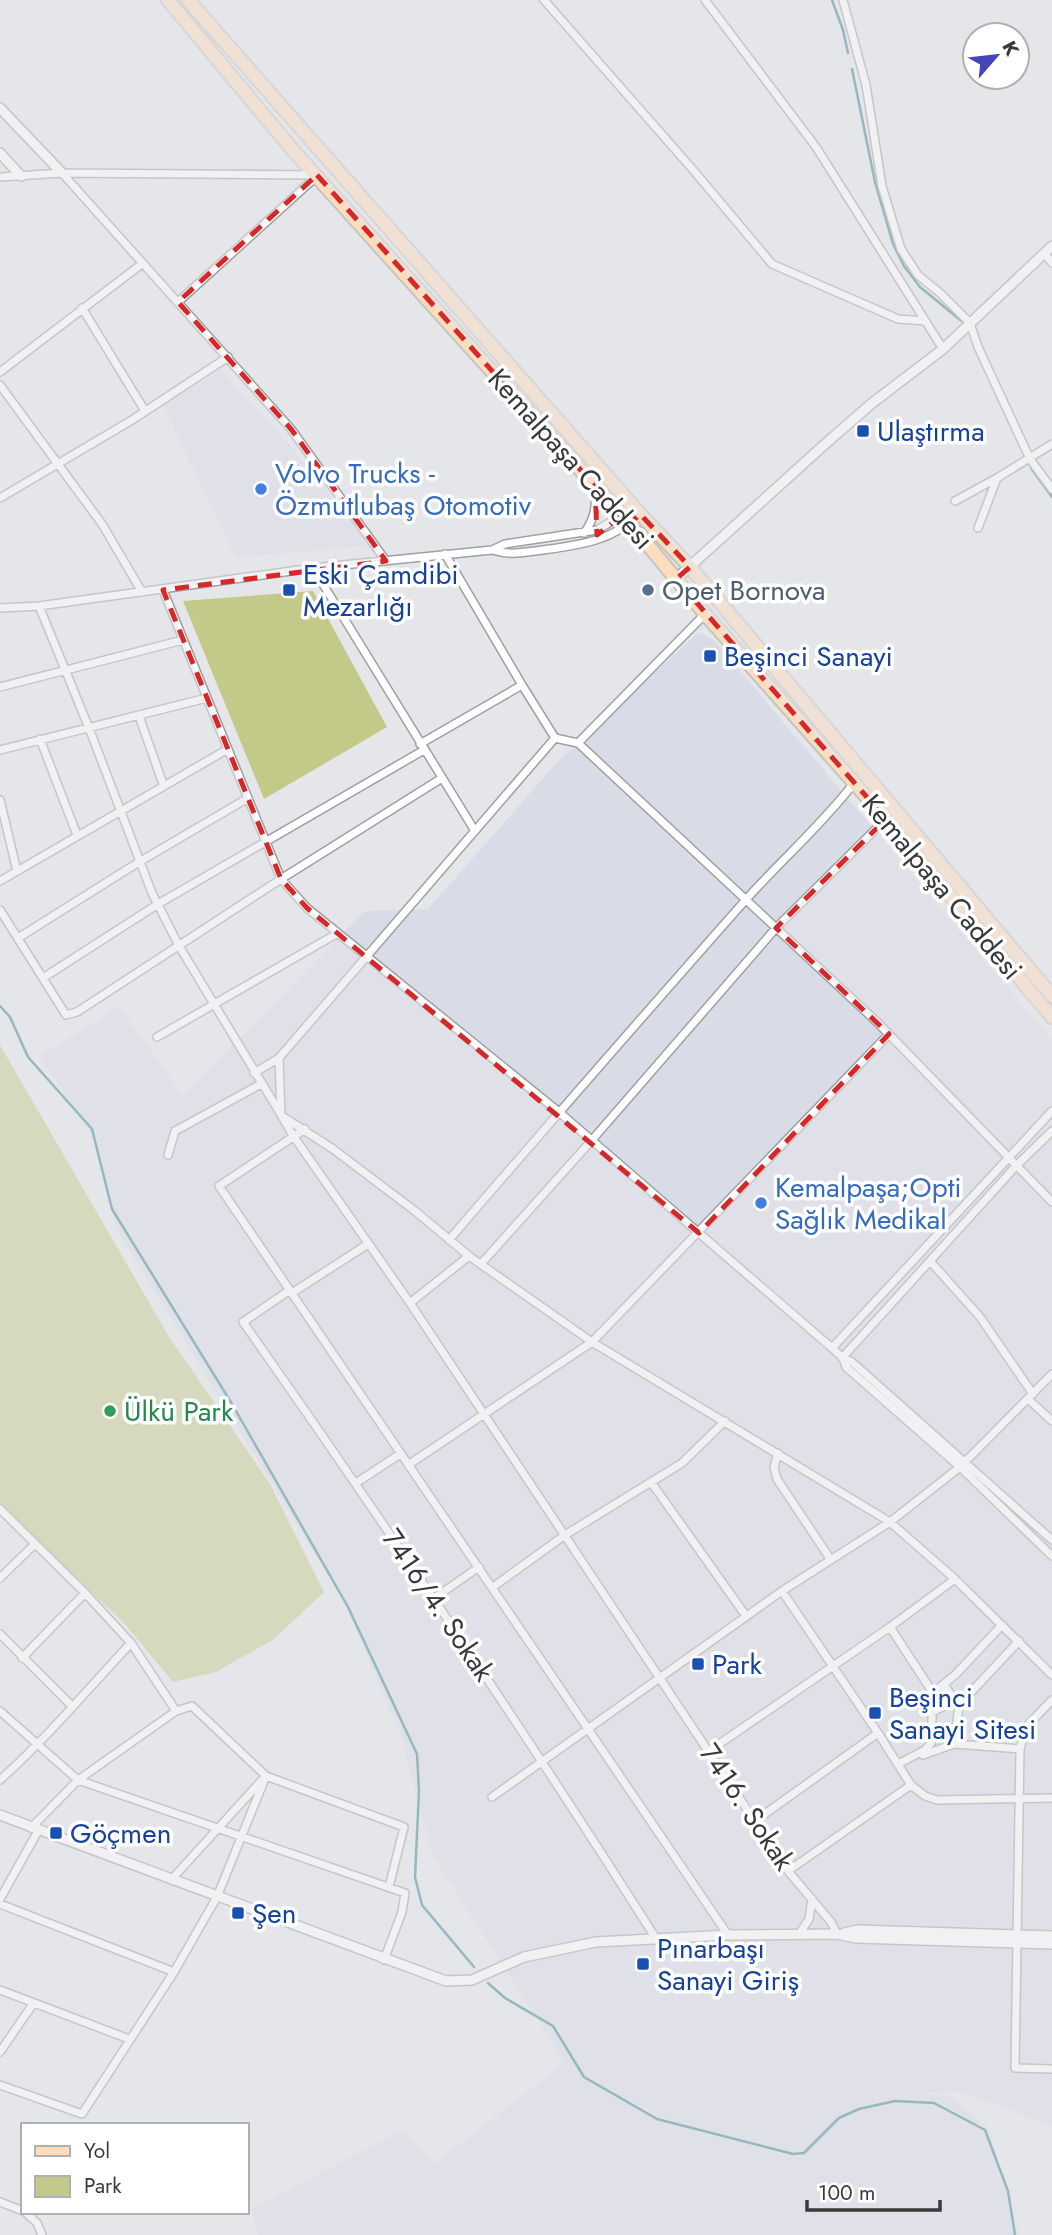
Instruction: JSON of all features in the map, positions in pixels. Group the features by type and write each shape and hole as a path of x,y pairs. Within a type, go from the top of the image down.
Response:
{"main road":[{"name":"Kemalpaşa Caddesi","path":"168,0 291,148 595,486 886,819 1052,1017"},
{"name":"Kemalpaşa Caddesi","path":"188,0 690,567 1052,996"},
{"path":"625,521 637,510"}],"street":[{"path":"544,0 772,264 898,319 925,320"},
{"path":"705,0 816,147 943,349"},
{"path":"843,0 866,85 883,186 901,249 918,275 970,323 983,358 1030,459 1052,489"},
{"path":"0,108 143,262 291,429 386,561"},
{"path":"0,153 21,176"},
{"path":"0,177 62,173 317,175"},
{"path":"178,302 317,175"},
{"path":"676,579 871,404 943,349 1048,250 1052,263"},
{"path":"0,372 143,262"},
{"path":"82,308 145,411"},
{"path":"0,498 145,411 228,357"},
{"path":"0,385 102,524 142,592"},
{"path":"955,501 1052,444"},
{"path":"978,528 997,478"},
{"path":"584,533 595,513 595,486"},
{"path":"0,608 39,606 313,568 492,550 505,544 584,533 625,521"},
{"path":"492,550 506,554 582,545 602,539 625,521"},
{"path":"445,554 555,738 578,743 889,1034 1052,1202"},
{"path":"313,568 475,831"},
{"path":"163,590 281,879 307,908 559,1112 842,1358 852,1362 963,1464 1052,1540"},
{"name":"7416. Sokak","path":"39,606 158,904 179,946 254,1073 294,1137 410,1303 755,1821 789,1871 831,1922 837,1934"},
{"path":"578,743 705,614"},
{"path":"0,687 183,640"},
{"path":"43,978 158,904 522,685"},
{"path":"0,750 207,698"},
{"path":"139,716 163,784"},
{"path":"254,1073 279,1058 555,738"},
{"path":"40,739 78,835"},
{"path":"0,881 163,784 228,749"},
{"path":"0,910 66,1014 77,1012 442,778"},
{"path":"449,1240 746,900 834,809 854,783"},
{"path":"18,938 248,798"},
{"path":"0,800 17,871"},
{"path":"481,1264 776,928 886,819"},
{"path":"158,1037 338,933"},
{"path":"408,1465 593,1342 889,1034"},
{"path":"279,1058 281,1115 305,1129 415,1211 469,1256 593,1342 890,1522 955,1579 1052,1675"},
{"path":"168,1155 175,1131 261,1084"},
{"path":"832,1348 1052,1111"},
{"path":"305,1129 219,1186 728,1935"},
{"path":"842,1358 1016,1166 1052,1131"},
{"path":"291,1292 368,1244"},
{"path":"410,1303 469,1256"},
{"path":"930,1261 980,1317 1031,1397 1052,1421"},
{"name":"7416/4. Sokak","path":"291,1292 243,1322 356,1483 543,1761 657,1940"},
{"path":"492,1797 782,1591 890,1522 963,1464 1052,1374"},
{"path":"493,1587 565,1535 682,1463 725,1421"},
{"path":"778,1453 774,1467 777,1479 831,1560"},
{"path":"356,1483 400,1454"},
{"path":"963,1464 1052,1556"},
{"path":"651,1482 746,1616"},
{"path":"0,1509 131,1643 176,1711"},
{"path":"0,1578 35,1544"},
{"path":"433,1599 479,1567"},
{"path":"709,1751 955,1579"},
{"path":"782,1591 911,1785 925,1796 937,1800 1052,1798"},
{"path":"22,1658 85,1593"},
{"path":"933,1693 1003,1625"},
{"path":"890,1627 933,1693 931,1743 925,1750 898,1764"},
{"path":"0,1634 72,1706"},
{"path":"933,1712 957,1703 1019,1641"},
{"path":"0,1780 38,1746 131,1643"},
{"path":"944,1685 957,1703 954,1744"},
{"path":"1052,1700 1026,1727 1020,1749 1015,2068 1052,2069"},
{"path":"174,1972 0,1901 35,1829 78,1780 176,1711 192,1706 266,1776 404,1827 388,1887"},
{"path":"0,1711 78,1780 405,1893 402,1912 384,1960"},
{"path":"0,1718 16,1727"},
{"path":"755,1821 878,1733"},
{"path":"898,1764 954,1744 1020,1749"},
{"path":"171,1880 266,1776"},
{"path":"0,2085 82,2114 174,1972 217,1897 266,1776"},
{"path":"789,1871 911,1785"},
{"path":"0,1815 446,1981 472,1980 524,1957 596,1942 728,1935 837,1934 858,1930 1018,1939 1052,1944"},
{"path":"800,1934 809,1919 812,1899"},
{"path":"1018,1939 1052,1936"},
{"path":"0,1990 129,2039"},
{"path":"0,2052 33,2004"},
{"path":"0,2202 21,2210"},
{"path":"27,2214 37,2223 42,2235"}],"highlighted area":[{"path":"317,175 595,486 597,535 621,516 629,525 640,514 690,567 676,579 886,819 776,928 889,1034 699,1233 307,908 281,879 163,590 386,561 291,429 178,302"}],"shaded area":[{"path":"221,370 297,453 370,546 236,558 163,405"},
{"path":"698,633 713,639 1052,1040 1052,2126 963,2092 907,2094 950,2096 989,2128 1019,2235 258,2235 252,2208 404,2130 435,2163 565,2063 432,1855 400,1733 343,1600 117,1230 97,1143 39,1056 119,1007 183,1095 365,911 428,909 560,759"}],"green space":[{"path":"313,591 387,727 264,799 183,601"},
{"name":"Ülkü Park","path":"0,1045 169,1337 270,1484 324,1592 274,1639 216,1672 173,1682 124,1623 0,1505"}],"waterway":[{"path":"832,0 848,53"},
{"path":"852,69 875,182 893,244 904,266 920,287 964,323"},
{"path":"997,396 1025,456"},
{"path":"1031,468 1052,497"},
{"path":"0,1006 10,1017 28,1057 92,1129 112,1209 232,1404 348,1607 417,1754 419,1791 415,1877 422,1905 474,1967"},
{"path":"488,1983 505,1998 553,2026 584,2077 657,2119 793,2154 804,2153 839,2118 859,2109 895,2101 934,2103 985,2130 1008,2191 1015,2235"}],"place":[{"name":"Ulaştırma","path":"863,431"},
{"name":"Volvo Trucks - Özmutlubaş Otomotiv","path":"261,489"},
{"name":"Eski Çamdibi Mezarlığı","path":"289,590"},
{"name":"Opet Bornova","path":"648,590"},
{"name":"Beşinci Sanayi","path":"710,656"},
{"name":"Kemalpaşa;Opti Sağlık Medikal","path":"761,1203"},
{"name":"Ülkü Park","path":"110,1411"},
{"name":"Park","path":"698,1664"},
{"name":"Beşinci Sanayi Sitesi","path":"875,1713"},
{"name":"Göçmen","path":"56,1833"},
{"name":"Şen","path":"238,1913"},
{"name":"Pınarbaşı Sanayi Giriş","path":"643,1964"}]}
